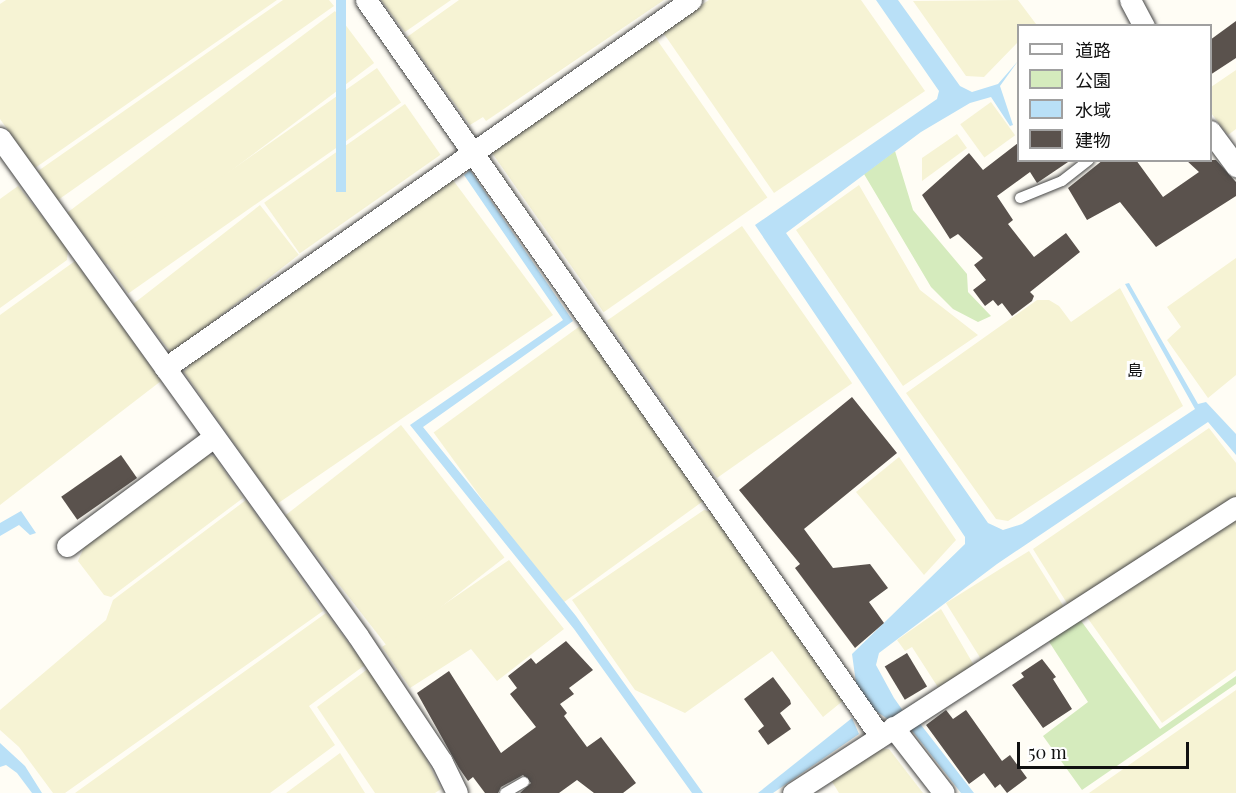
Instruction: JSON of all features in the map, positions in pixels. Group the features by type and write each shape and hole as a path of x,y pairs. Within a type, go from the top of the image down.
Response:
{"street":[{"path":"366,0 886,732 944,793"},
{"path":"165,368 691,0"},
{"path":"1130,0 1143,24"},
{"path":"1212,134 1236,166"},
{"path":"0,138 358,636 442,762 457,793"},
{"path":"67,546 214,437"},
{"path":"793,793 1236,507"}],"lane":[{"path":"1020,198 1062,181 1086,162"},
{"path":"505,793 524,782"}],"shaded area":[{"path":"6,0 277,0 35,168 0,119 0,4"},
{"path":"283,0 329,0 334,6 58,200 38,171"},
{"path":"381,0 451,0 405,32"},
{"path":"459,0 664,0 486,121 483,117 470,125 407,37"},
{"path":"709,0 861,0 925,91 774,193 662,31"},
{"path":"1018,0 1036,24 1017,24 1017,43 984,77 966,76 913,1"},
{"path":"335,11 374,63 107,265 67,213"},
{"path":"655,37 767,198 604,312 491,152"},
{"path":"377,68 401,102 128,293 104,259"},
{"path":"1236,70 1236,129 1228,135 1212,114 1212,86"},
{"path":"991,102 1015,135 984,158 960,124"},
{"path":"405,104 441,155 300,253 264,203"},
{"path":"957,134 967,148 922,181 922,158"},
{"path":"453,180 553,315 277,504 184,372 193,361"},
{"path":"859,185 920,290 978,335 903,386 796,230"},
{"path":"18,186 68,249 67,260 0,308 0,199"},
{"path":"260,205 299,255 172,354 133,304"},
{"path":"742,226 852,383 717,478 607,321"},
{"path":"1236,258 1236,375 1208,398 1167,340 1181,327 1167,307"},
{"path":"75,261 161,381 0,505 0,315"},
{"path":"1120,288 1183,406 1008,521 996,519 906,393 1037,300 1049,300 1059,306 1071,322"},
{"path":"580,326 706,499 559,606 434,432"},
{"path":"401,425 504,557 389,648 285,516"},
{"path":"1209,428 1236,463 1236,499 1070,608 1033,549"},
{"path":"201,452 215,457 243,498 111,597 104,595 78,561 89,536"},
{"path":"899,457 956,540 924,575 856,492"},
{"path":"246,500 323,611 65,793 53,793 19,747 0,730 0,710 106,620 113,600"},
{"path":"704,510 716,513 844,700 823,717 772,651 685,713 635,690 572,600"},
{"path":"1236,519 1236,670 1162,723 1084,613"},
{"path":"1029,551 1065,608 981,660 946,603"},
{"path":"509,560 564,629 497,681 471,649 410,688 382,647"},
{"path":"941,609 975,667 941,692 912,647 905,651 897,640"},
{"path":"326,613 365,665 309,706 335,745 270,793 75,793"},
{"path":"369,668 426,758 441,789 435,793 375,793 317,707"},
{"path":"1236,690 1236,793 1089,793"},
{"path":"879,749 889,749 923,793 839,793 831,780"},
{"path":"340,753 365,793 286,793"}],"green space":[{"path":"895,151 913,210 967,274 968,292 991,316 978,322 953,309 931,287 864,174"},
{"path":"1079,618 1160,729 1236,676 1236,684 1082,790 1043,736 1088,702 1046,637"}],"water":[{"path":"336,0 346,0 346,192 336,192"},
{"path":"876,0 898,0 960,86 972,92 998,84 1017,62 1000,86 1013,125 1010,126 991,97 970,103 921,132 786,233 988,523 1003,530 1022,524 1195,409 1125,284 1129,283 1198,404 1206,402 1236,434 1236,455 1208,422 997,564 879,653 876,665 894,698 906,715 918,721 974,793 961,793 899,714 889,720 873,709 856,683 852,654 965,544 965,537 755,225 937,99 939,91"},
{"path":"470,170 573,321 423,427 576,616 703,793 692,793 574,629 410,425 563,320 464,175"},
{"path":"21,511 36,533 30,535 19,525 0,536 0,523"},
{"path":"852,718 859,734 773,793 758,793"},
{"path":"0,743 25,766 42,793 32,793 17,773 6,765 0,767"}],"building":[{"path":"1236,21 1236,58 1212,74 1212,39"},
{"path":"1017,144 1017,162 1068,162 1037,183 1030,172 997,196 1013,220 1008,224 1034,257 1066,233 1080,252 1030,292 1034,296 1032,301 1012,316 1002,303 998,306 993,300 985,306 973,290 986,280 974,265 983,258 958,234 950,239 922,195 969,153 983,170"},
{"path":"1216,160 1236,182 1236,196 1156,247 1120,202 1087,220 1068,188 1100,162 1137,162 1163,197 1199,172 1188,162"},
{"path":"852,397 897,453 804,529 833,568 870,564 888,588 869,602 884,623 855,648 795,568 800,564 739,490"},
{"path":"121,455 137,478 77,520 61,497"},
{"path":"566,641 593,670 569,688 574,694 560,704 567,713 564,716 587,747 601,737 636,783 623,793 594,793 577,780 559,793 520,793 531,783 523,775 501,787 498,793 485,793 473,777 468,781 459,768 417,693 449,671 501,753 536,727 510,694 517,688 508,676 531,658 536,664"},
{"path":"907,653 927,686 905,700 885,666"},
{"path":"1042,659 1056,677 1053,679 1072,709 1043,728 1012,685 1024,677 1021,673"},
{"path":"773,677 790,700 791,704 780,713 791,729 768,745 758,731 764,726 744,699"},
{"path":"946,710 953,719 966,710 1002,761 1010,755 1027,778 1007,793 1000,784 995,788 984,773 969,784 926,725"}],"district":[{"name":"島","path":"1135,370"}]}
